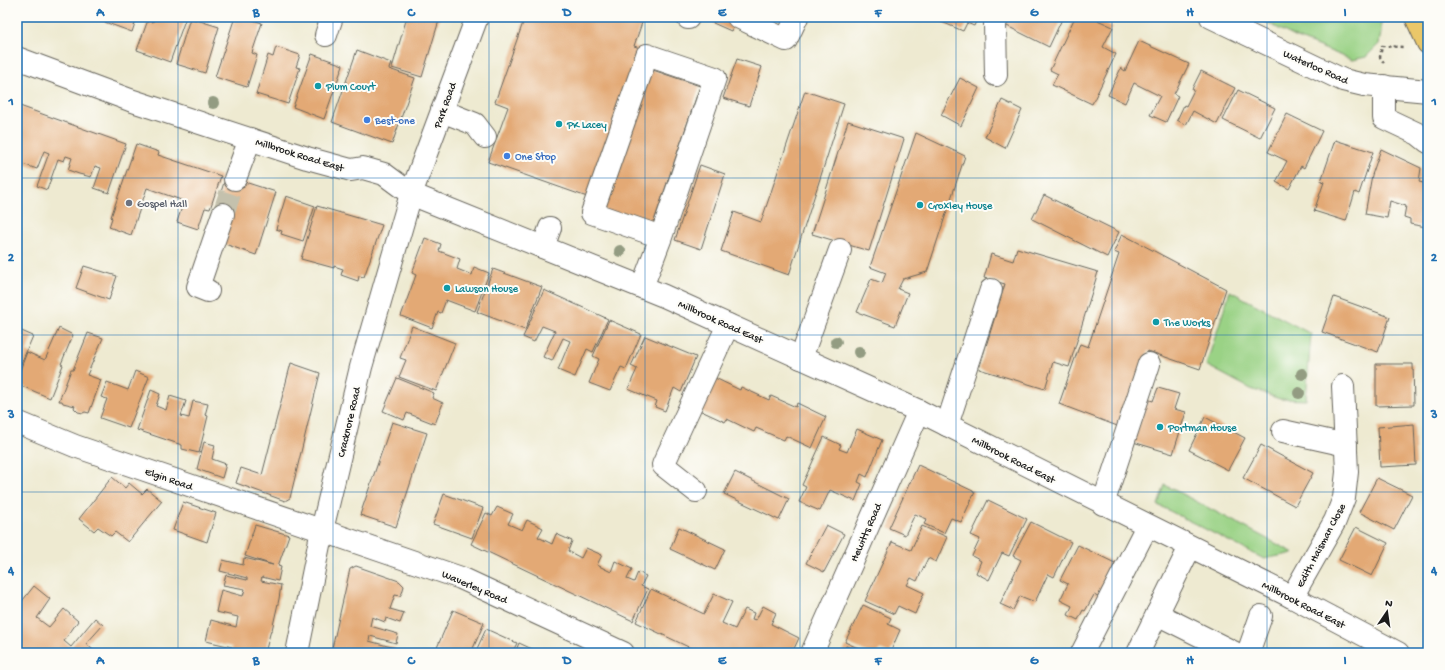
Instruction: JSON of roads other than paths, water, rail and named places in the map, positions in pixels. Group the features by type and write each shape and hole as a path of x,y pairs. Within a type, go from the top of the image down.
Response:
{"main road":[{"path":"1416,17 1428,43"}],"street":[{"name":"Park Road","path":"411,194 477,17"},
{"path":"738,17 786,40 797,17"},
{"path":"996,75 995,23 998,17"},
{"name":"Waterloo Road","path":"1211,17 1343,80 1364,85 1428,91"},
{"path":"642,287 661,237 715,78 647,55 592,213 661,237"},
{"name":"Millbrook Road East","path":"17,58 130,100 250,139 351,170 363,168 384,174 411,194 547,238 642,287 948,425 1103,504 1292,597 1398,653"},
{"path":"1384,86 1384,118 1418,134 1428,142"},
{"path":"442,111 475,124 485,138"},
{"path":"235,179 250,139"},
{"name":"Cracknore Road","path":"297,653 322,530 361,367 411,194"},
{"path":"208,291 198,288 223,214"},
{"path":"801,358 840,250"},
{"path":"948,425 991,290"},
{"path":"696,491 663,465 728,325"},
{"path":"1103,504 1149,364"},
{"name":"Edith Haisman Close","path":"1292,597 1335,521 1344,498 1347,472 1344,386"},
{"name":"Hewitts Road","path":"812,653 919,412"},
{"name":"Elgin Road","path":"17,422 75,446 322,530"},
{"path":"1284,431 1346,444"},
{"path":"1082,653 1147,526"},
{"name":"Waverley Road","path":"322,530 461,578 623,653"},
{"path":"1138,653 1190,547"},
{"path":"1158,614 1235,653"},
{"path":"1248,653 1261,616"}],"tunnel":[{"path":"223,214 235,179"}],"place":[{"name":"Plum Court","path":"318,86"},
{"name":"Best-one","path":"367,120"},
{"name":"PK Lacey","path":"559,124"},
{"name":"One Stop","path":"507,156"},
{"name":"Gospel Hall","path":"129,203"},
{"name":"Croxley House","path":"920,205"},
{"name":"Lawson House","path":"447,288"},
{"name":"The Works","path":"1156,322"},
{"name":"Portman House","path":"1160,427"}]}
